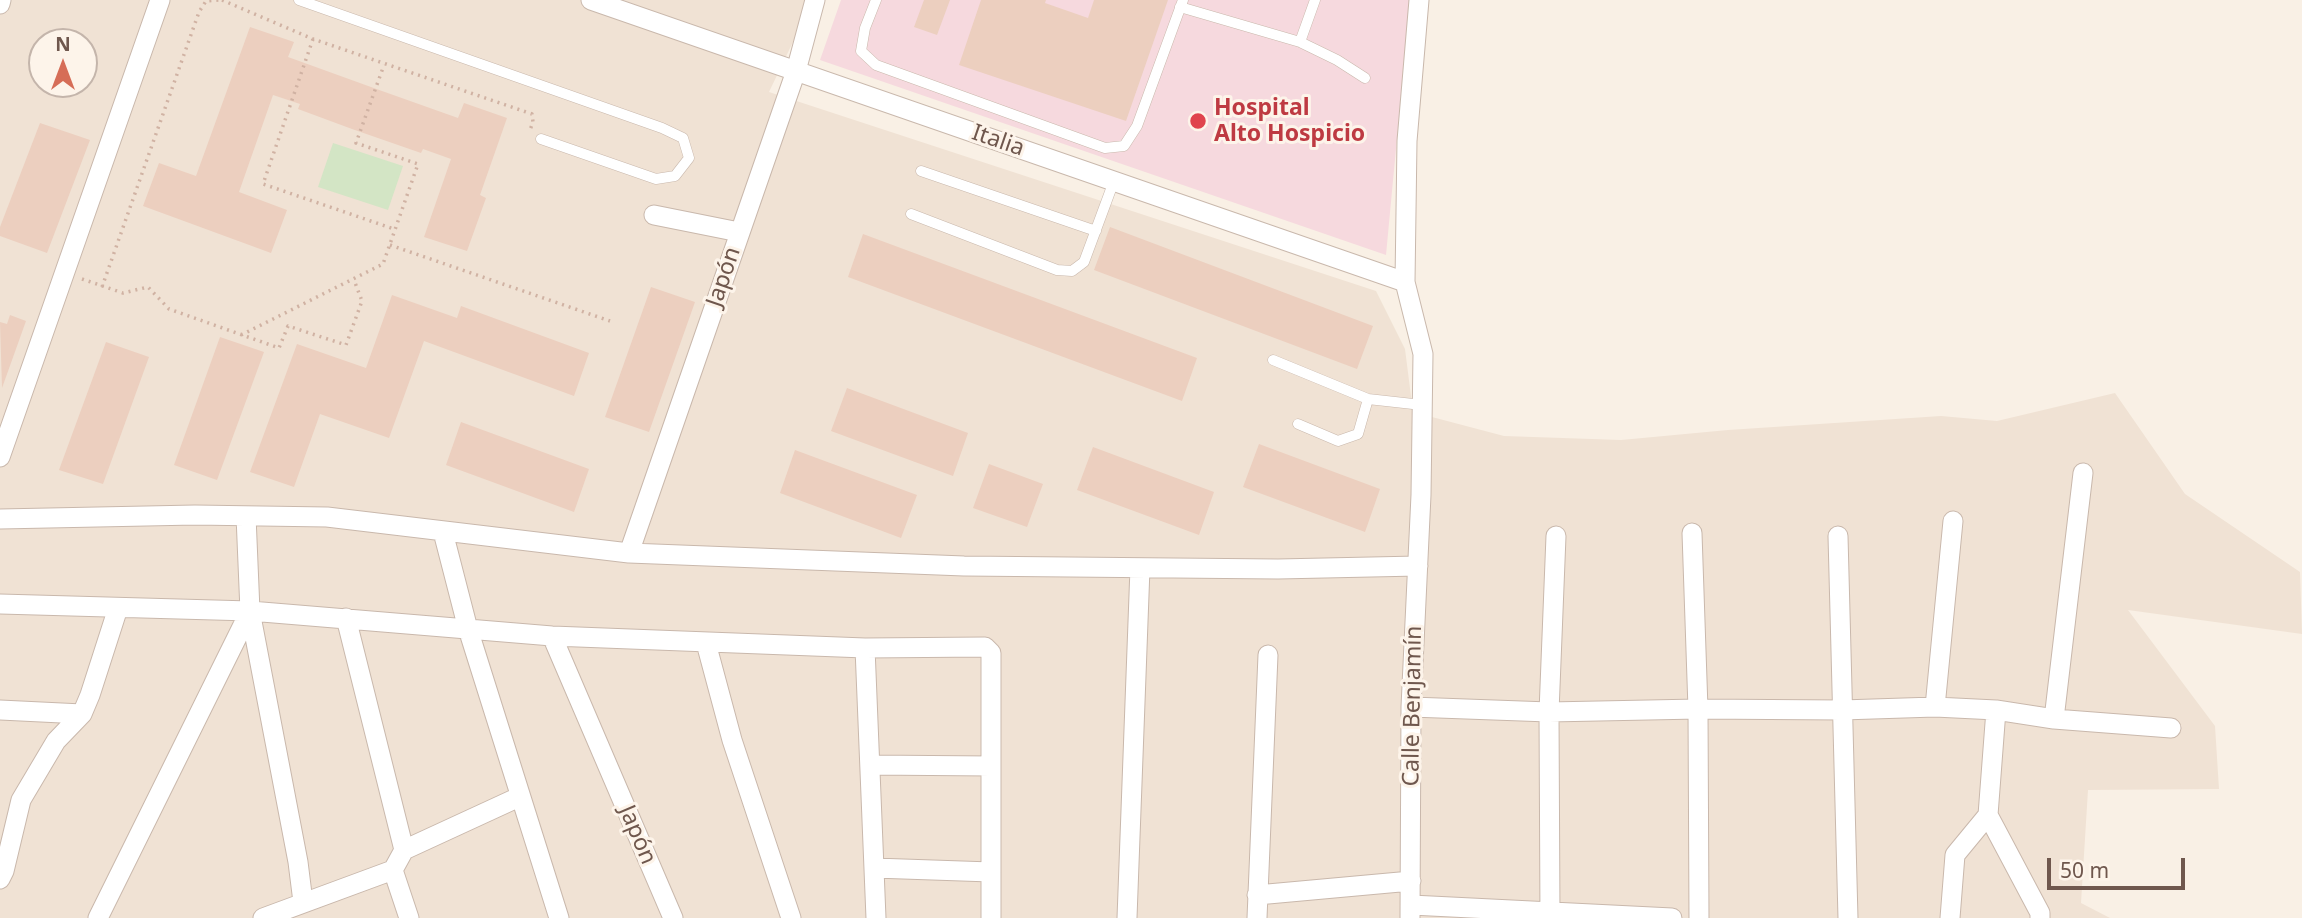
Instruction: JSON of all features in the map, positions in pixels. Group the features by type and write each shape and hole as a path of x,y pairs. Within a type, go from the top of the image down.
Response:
{"street":[{"path":"0,457 160,0"},
{"name":"Italia","path":"591,0 1405,282"},
{"name":"Japón","path":"629,553 796,71 815,0"},
{"name":"Calle Benjamín","path":"1411,912 1411,707 1422,495 1423,354 1405,282 1407,141 1419,0"},
{"path":"654,215 739,232"},
{"path":"2054,719 2083,473"},
{"path":"246,516 250,611 303,902"},
{"path":"0,519 327,517 629,553 964,566 1278,569 1418,566"},
{"path":"1935,707 1953,521"},
{"path":"443,532 468,629 559,918"},
{"path":"1692,533 1698,709 1699,918"},
{"path":"1550,915 1549,712 1556,536"},
{"path":"1838,536 1848,918"},
{"path":"1127,918 1140,568"},
{"path":"0,604 250,611 552,636 706,643 865,648 985,647 989,650 991,918"},
{"path":"0,879 20,800 56,741 82,714 118,608"},
{"path":"98,918 250,611"},
{"path":"346,618 404,850"},
{"name":"Japón","path":"552,636 673,918"},
{"path":"706,643 732,740 791,918"},
{"path":"865,648 876,918"},
{"path":"1257,918 1268,655"},
{"path":"1411,707 1549,712 1935,707 1996,710 2054,719 2171,727"},
{"path":"0,710 82,714"},
{"path":"1996,710 1989,815 2040,913 2040,918"},
{"path":"870,765 991,766"},
{"path":"263,918 286,914 303,902 393,870 404,850 519,797"},
{"path":"1950,918 1955,855 1989,815"},
{"path":"874,868 991,872"},
{"path":"393,870 409,918"},
{"path":"1257,895 1411,881"},
{"path":"1411,912 1672,918"}],"lane":[{"path":"299,0 662,128 682,138 690,158 675,176 656,178 541,139"},
{"path":"876,0 865,28 861,51 876,65 1105,148 1124,146 1138,126 1181,3 1300,42 1337,60 1365,78"},
{"path":"1300,42 1315,0"},
{"path":"921,171 1096,232"},
{"path":"911,214 1057,270 1072,271 1084,262 1114,181"},
{"path":"1273,360 1368,399 1422,405"},
{"path":"1298,424 1338,441 1358,434 1368,399"}],"path":[{"path":"102,287 199,12 206,1 220,0 384,65 532,114 531,135 541,139"},
{"path":"313,39 263,184 395,230"},
{"path":"241,335 383,264 418,164 356,143 384,65"},
{"path":"390,245 610,321"},
{"path":"63,273 123,293 148,287 169,309 279,348 288,326 346,345 362,301 354,279"}],"shaded area":[{"path":"0,0 813,0 769,92 1376,291 1405,349 1413,412 1504,436 1621,440 1941,416 1997,421 2115,393 2185,494 2300,572 2302,634 2128,610 2215,726 2219,789 2088,790 2081,903 2110,918 0,918"},
{"name":"Hospital Alto Hospicio","path":"841,0 1410,0 1386,255 820,60"}],"green space":[{"path":"333,143 403,166 388,210 318,187"}],"building":[{"path":"924,0 950,0 937,35 914,27"},
{"path":"981,0 1046,0 1045,3 1088,18 1094,0 1168,0 1126,121 959,65"},
{"path":"250,27 294,42 288,57 458,118 464,103 507,118 480,195 486,198 467,251 424,237 451,159 423,149 421,153 352,129 298,109 300,104 273,95 239,192 287,210 271,253 143,206 159,163 196,176"},
{"path":"40,123 90,140 47,253 0,236 0,227"},
{"path":"1110,227 1373,326 1357,369 1094,270"},
{"path":"863,234 1197,358 1182,401 848,277"},
{"path":"651,287 695,302 649,432 605,417"},
{"path":"392,295 457,318 461,306 589,353 574,396 424,341 389,438 320,414 294,487 250,472 297,344 366,368"},
{"path":"10,315 26,321 2,388 0,322 7,324"},
{"path":"220,337 264,352 217,480 174,465"},
{"path":"106,342 149,357 103,484 59,470"},
{"path":"847,388 968,433 953,476 831,431"},
{"path":"461,422 589,469 574,512 446,465"},
{"path":"1259,444 1380,489 1365,532 1243,487"},
{"path":"1093,447 1214,492 1199,535 1077,490"},
{"path":"795,450 917,495 901,538 780,493"},
{"path":"989,464 1043,484 1027,527 973,508"}],"place":[{"name":"Hospital Alto Hospicio","path":"1198,121"}]}
